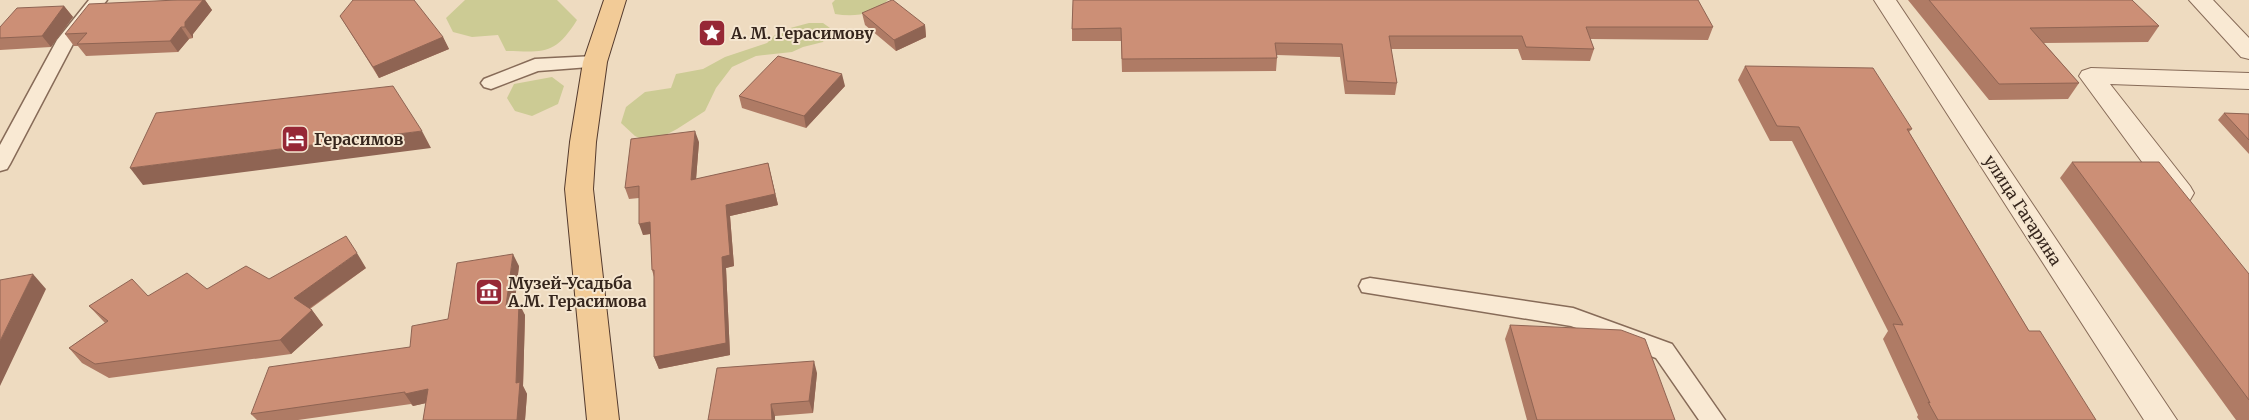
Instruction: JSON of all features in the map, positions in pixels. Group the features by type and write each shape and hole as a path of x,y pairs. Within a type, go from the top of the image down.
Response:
{"main road":[{"path":"603,420 579,189 583,142 596,62 615,0"}],"street":[{"name":"улица Гагарина","path":"1885,0 2161,420"},
{"path":"2200,0 2249,52"},
{"path":"2196,214 2091,76 2249,81"}],"lane":[{"path":"0,164 66,40 98,0"},
{"path":"491,83 535,65 596,62"},
{"path":"1370,286 1573,317 1664,351 1713,420"}],"shaded area":[{"path":"465,0 557,0 577,20 562,40 548,49 530,52 506,51 498,35 472,37 453,32 446,18"},
{"path":"835,0 888,0 870,12 850,15 835,14 832,3"},
{"path":"809,23 823,23 830,28 823,42 792,52 756,56 732,67 716,88 705,111 677,129 650,143 635,136 621,123 626,107 645,92 671,88 676,74 703,69 725,57 767,43 779,31"},
{"path":"552,77 564,86 558,104 532,116 515,111 507,98 514,84"}],"building":[{"path":"203,0 185,22 185,27 181,27 170,41 77,44 87,33 65,34 89,4"},
{"path":"353,0 414,0 443,37 373,67 340,16"},
{"path":"892,0 925,25 894,40 862,13"},
{"path":"1073,0 1698,0 1713,27 1586,27 1594,49 1526,47 1522,36 1389,36 1397,83 1347,81 1342,44 1275,43 1277,58 1122,59 1121,28 1072,29"},
{"path":"1929,0 2132,0 2159,26 2030,28 2079,83 1999,84"},
{"path":"64,6 42,36 0,38 0,27 17,8"},
{"path":"778,56 842,74 804,116 739,96"},
{"path":"1745,66 1873,68 1912,129 1907,129 2029,331 2040,331 2096,420 1938,420 1893,324 1903,325 1799,127 1777,126"},
{"name":"Герасимов","path":"393,86 422,131 130,168 156,113"},
{"path":"2224,113 2249,114 2249,140"},
{"path":"695,131 691,180 768,163 775,194 726,205 730,255 722,257 726,343 654,357 654,270 652,270 650,222 639,224 639,186 625,188 631,139"},
{"path":"2072,162 2159,162 2249,274 2249,400"},
{"path":"346,236 357,253 294,298 312,310 280,340 95,364 69,348 108,321 89,306 132,279 148,296 187,273 207,289 246,266 269,279"},
{"path":"513,254 506,306 519,303 516,383 520,382 517,420 423,420 428,389 405,394 405,392 251,414 269,367 410,347 412,326 448,319 457,263"},
{"path":"33,274 0,341 0,280"},
{"path":"1510,325 1621,330 1645,339 1675,420 1537,420"},
{"path":"814,361 809,401 771,404 772,420 708,420 717,368"}],"place":[{"name":"А. М. Герасимову","path":"712,33"},
{"name":"Герасимов","path":"295,139"},
{"name":"Музей-Усадьба А.М. Герасимова","path":"489,292"}]}
